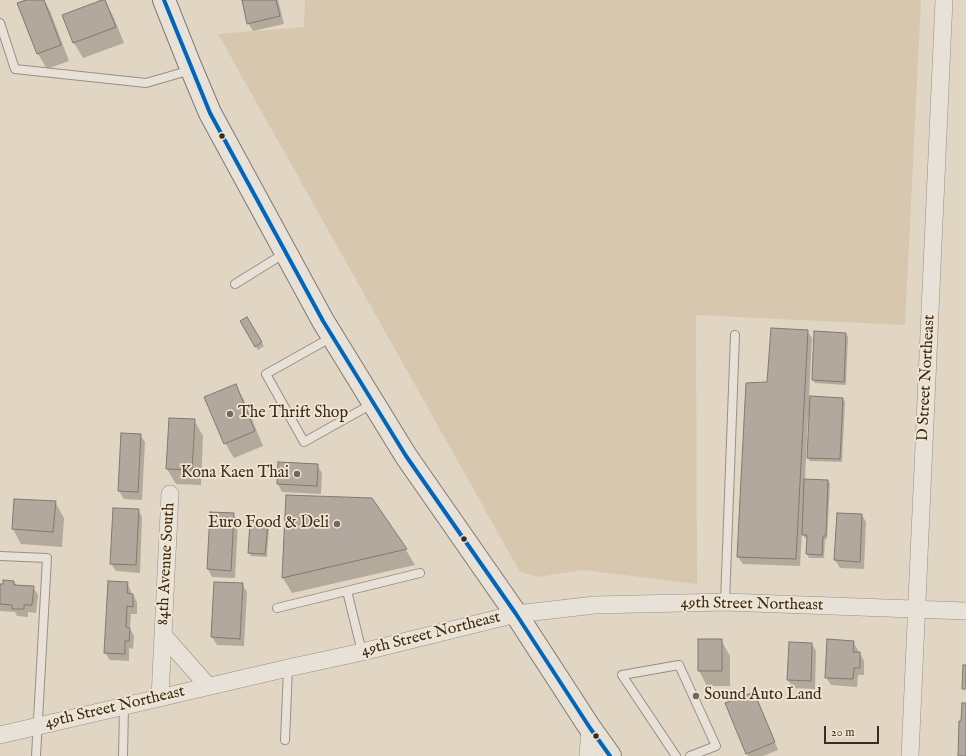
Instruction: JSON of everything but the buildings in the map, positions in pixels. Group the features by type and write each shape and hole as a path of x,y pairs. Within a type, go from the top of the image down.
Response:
{"main road":[{"path":"166,1 210,113 332,337 406,456 516,614 590,728 610,756"}],"street":[{"name":"D Street Northeast","path":"910,756 944,0"},
{"name":"84th Avenue South","path":"160,698 170,494"},
{"name":"49th Street Northeast","path":"0,735 208,686 362,652 516,614 595,605 725,602 966,611"},
{"name":"84th Avenue South","path":"163,635 208,686"},
{"path":"588,756 590,728"}],"lane":[{"path":"0,23 15,69 146,83 192,70"},
{"path":"235,284 286,253"},
{"path":"725,602 735,335"},
{"path":"332,337 266,374 304,442 373,404"},
{"path":"0,556 47,558 36,756"},
{"path":"277,608 420,573"},
{"path":"347,591 362,652"},
{"path":"676,756 622,675 679,665 716,746 690,756"},
{"path":"285,740 288,668"},
{"path":"123,756 124,706"}],"shaded area":[{"path":"305,0 921,0 905,325 696,315 697,584 583,570 538,577 520,572 218,34 304,27"}],"transit line":[{"path":"164,0 210,113 323,321 406,456 516,614 590,728 610,756"}],"place":[{"name":"The Thrift Shop","path":"230,414"},
{"name":"Kona Kaen Thai","path":"297,474"},
{"name":"Euro Food & Deli","path":"337,524"},
{"name":"Sound Auto Land","path":"696,696"}]}
